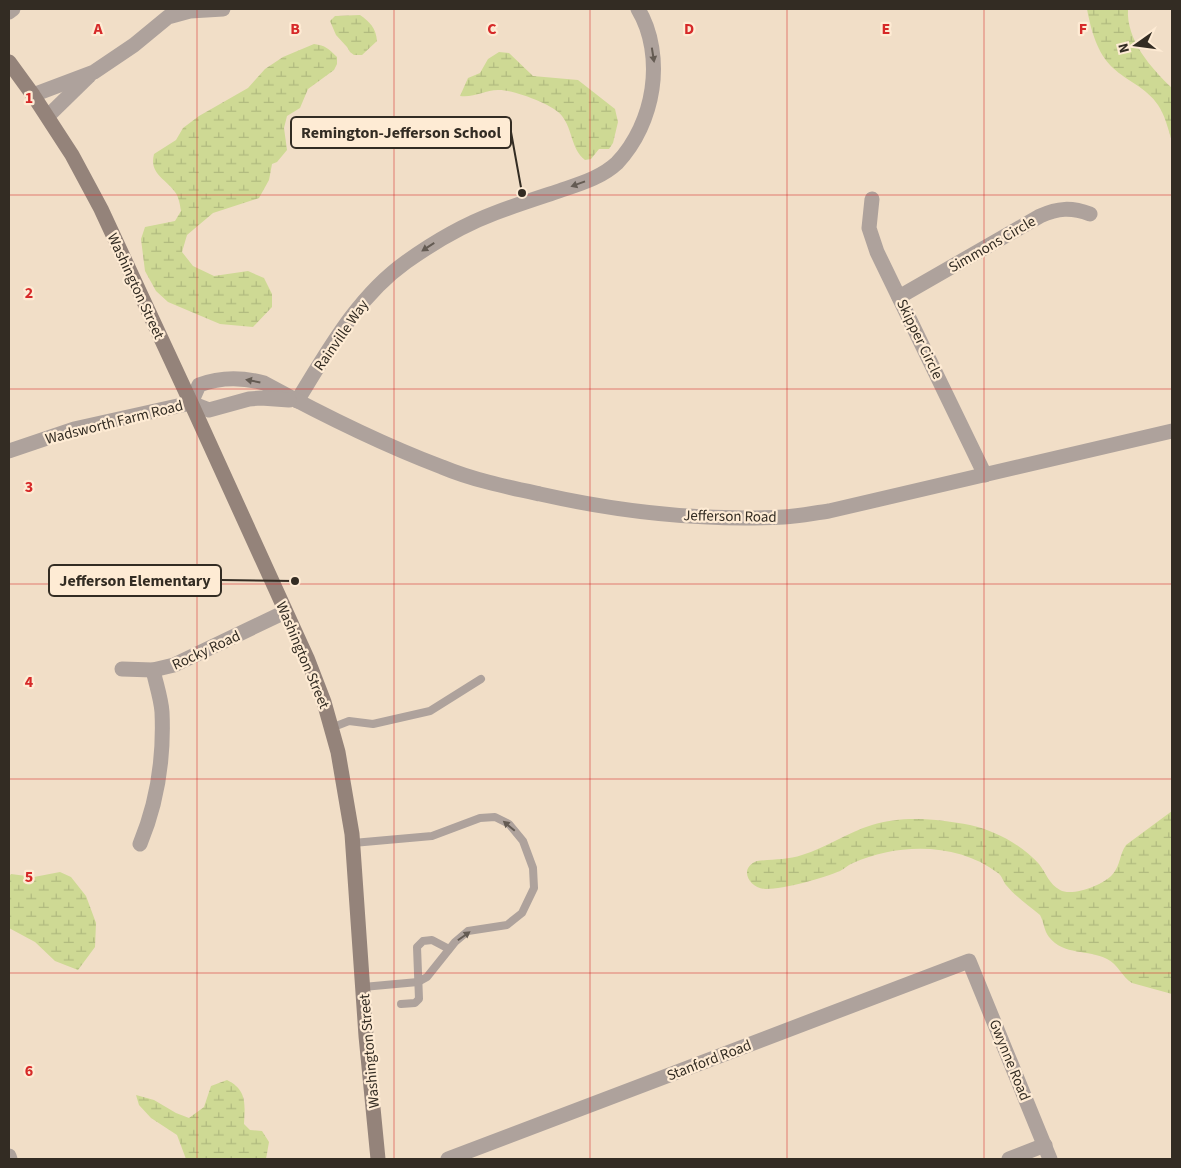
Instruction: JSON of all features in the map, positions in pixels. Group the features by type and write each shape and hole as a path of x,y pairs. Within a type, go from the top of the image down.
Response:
{"main road":[{"name":"Washington Street","path":"9,62 48,116 72,155 101,209 307,658 331,728 344,780 353,843 378,1159"}],"street":[{"path":"9,12 12,9"},
{"path":"48,116 94,72 134,45 168,17 190,12 223,9"},
{"name":"Rainville Way","path":"297,401 329,348 351,317 384,280 404,263 447,235 468,225 592,179 616,164 626,152 641,126 647,111 654,80 654,64 650,38 638,9"},
{"path":"33,95 94,72"},
{"name":"Skipper Circle","path":"872,199 869,228 877,252 985,476"},
{"name":"Simmons Circle","path":"899,297 1040,216 1054,210 1066,208 1090,214"},
{"name":"Jefferson Road","path":"297,401 262,398 248,399 209,410 191,402 199,385 209,381 244,379 264,383 373,438 443,468 494,484 582,503 662,514 729,518 786,517 829,511 1172,431"},
{"name":"Wadsworth Farm Road","path":"9,451 74,429 191,402"},
{"name":"Rocky Road","path":"122,669 153,670 174,666 286,612"},
{"path":"140,844 150,816 161,748 162,710 153,670"},
{"name":"Gwynne Road","path":"969,962 1048,1152"},
{"name":"Stanford Road","path":"448,1159 969,962"},
{"path":"1009,1159 1048,1152"}],"lane":[{"path":"331,728 349,721 373,724 430,711 481,679"},
{"path":"353,843 432,836 480,818 495,817 509,824 523,841 533,868 534,888 522,913 507,925 468,931 455,942 427,977 418,982 363,987"},
{"path":"402,1004 415,1003 419,999 417,947 423,941 432,940 449,949"}],"green space":[{"path":"1087,9 1128,9 1131,32 1141,53 1172,88 1172,141 1163,113 1158,105 1143,89 1124,77 1107,62 1093,33"},
{"path":"360,15 372,26 377,41 362,55 354,55 336,35 330,21 335,16"},
{"path":"314,44 331,51 337,57 337,64 334,70 308,89 300,108 287,116 284,128 287,150 277,162 272,164 269,180 259,198 213,213 187,235 182,252 193,266 214,276 248,271 264,278 272,294 272,307 253,327 220,324 168,302 156,291 145,271 141,239 145,227 175,221 181,211 176,194 156,171 153,161 154,154 176,140 183,128 199,116 248,88 265,69 283,57"},
{"path":"499,52 509,53 533,76 578,80 615,109 618,122 613,143 609,149 599,149 591,159 585,160 580,156 574,145 566,121 562,116 551,107 523,95 498,90 470,96 460,96 468,78 480,73 488,59"},
{"path":"1172,811 1172,994 1132,983 1107,959 1069,950 1055,943 1047,935 1040,915 1006,885 999,874 982,863 964,856 946,851 927,849 889,852 870,856 824,877 774,889 755,886 748,878 747,873 751,864 757,861 797,857 872,825 896,820 921,819 970,825 998,835 1032,857 1056,888 1065,892 1079,891 1108,879 1117,868 1126,845"},
{"path":"60,872 71,877 86,896 96,923 95,947 78,970 55,961 35,942 9,928 9,877 11,874 34,877"},
{"path":"227,1080 238,1088 243,1098 244,1124 250,1130 262,1131 269,1142 266,1159 186,1159 177,1135 151,1118 139,1105 136,1095 154,1100 189,1118 204,1107 211,1086"}],"place":[{"name":"Remington-Jefferson School","path":"522,193"},
{"name":"Jefferson Elementary","path":"295,581"}]}
